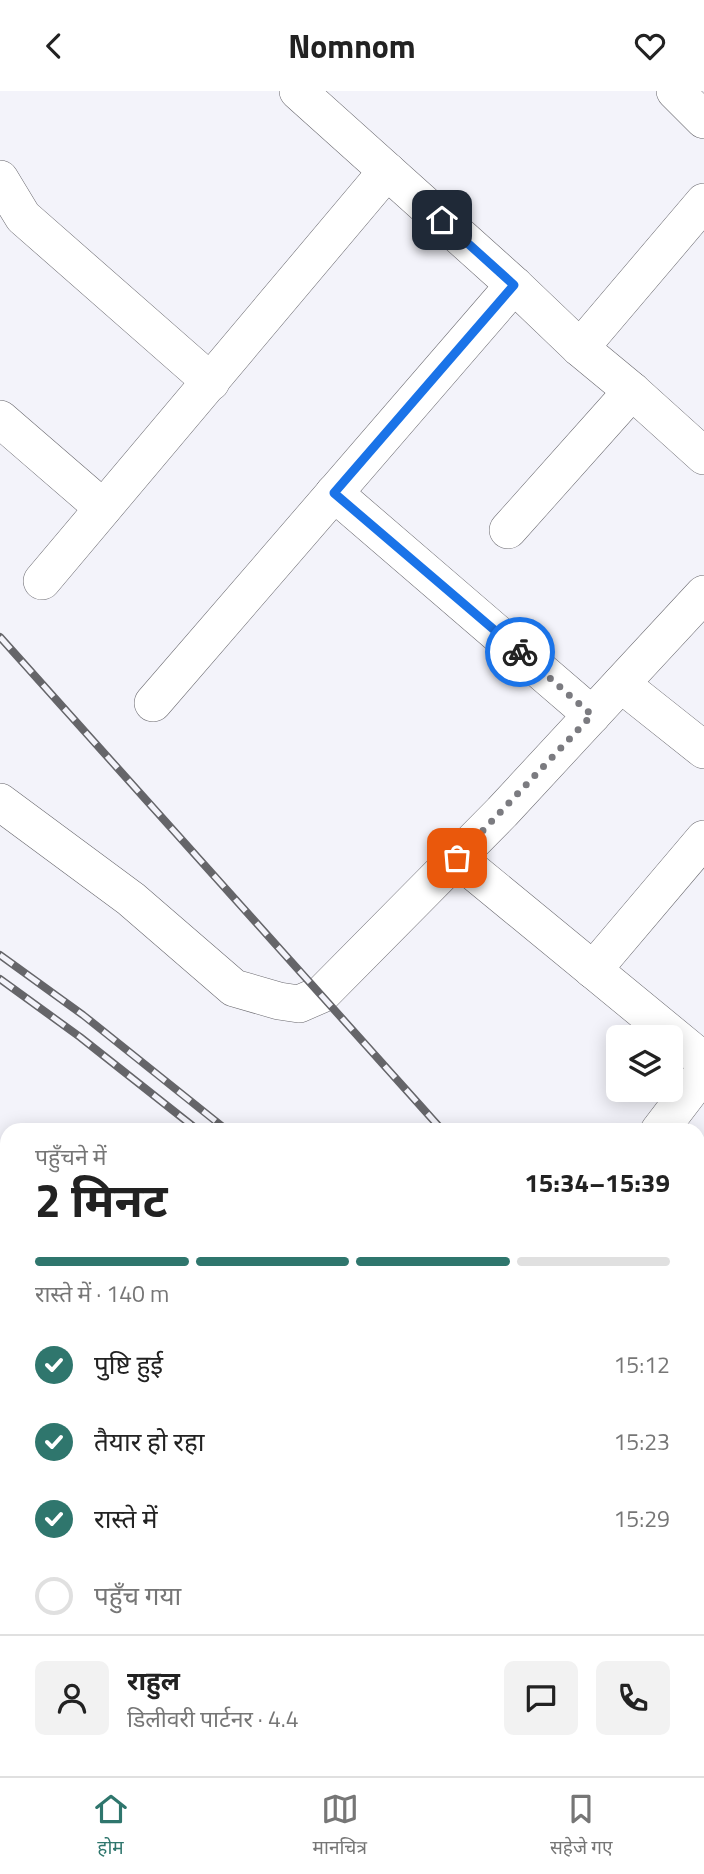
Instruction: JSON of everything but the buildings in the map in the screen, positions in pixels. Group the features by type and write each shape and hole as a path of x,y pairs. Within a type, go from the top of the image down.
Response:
{"street":[{"path":"298,91 514,285 580,348 704,456"},
{"path":"675,91 704,120"},
{"path":"41,581 387,171"},
{"path":"5,201 211,381"},
{"path":"580,348 704,202"},
{"path":"153,703 514,285"},
{"path":"509,530 632,391"},
{"path":"0,419 103,508"},
{"path":"334,493 592,715"},
{"path":"0,802 131,899 234,988 299,1004 322,994 457,858 704,594"},
{"path":"621,684 704,750"},
{"path":"593,970 704,839"},
{"path":"457,858 704,1061"},
{"path":"665,1123 704,1072"}],"railway":[{"path":"0,637 436,1123"},
{"path":"0,955 83,1015 218,1123"},
{"path":"0,979 80,1037 189,1123"}],"way so far":[{"path":"457,858 592,715 520,652"}],"route":[{"path":"442,220 514,285 334,493 520,652"}]}
